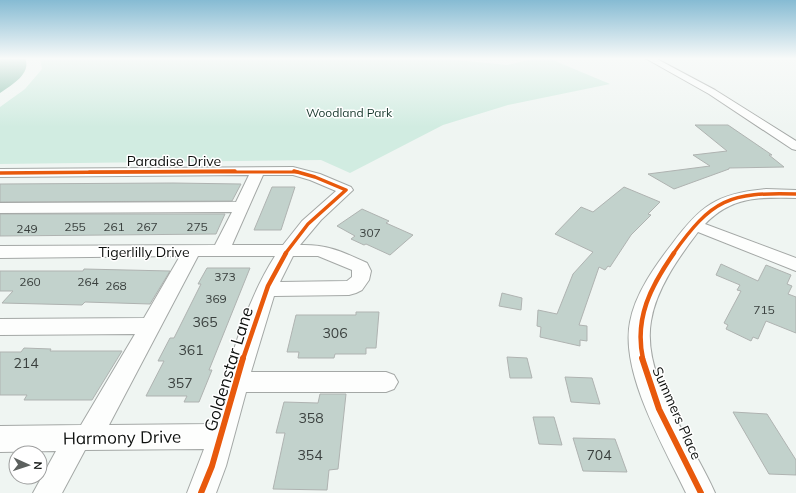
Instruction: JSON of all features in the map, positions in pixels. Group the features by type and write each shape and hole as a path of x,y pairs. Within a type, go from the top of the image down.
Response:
{"street":[{"path":"692,81 712,92 796,146"},
{"path":"221,251 258,171"},
{"name":"Paradise Drive","path":"0,173 292,171 315,177 346,190"},
{"name":"Goldenstar Lane","path":"203,491 267,289 287,251 326,207 346,190"},
{"name":"Summers Place","path":"701,493 650,387 642,358 640,337 641,319 646,300 680,244 694,224 707,212 728,200 754,195 796,194"},
{"path":"0,208 241,207"},
{"path":"694,224 796,265"},
{"name":"Tigerlilly Drive","path":"0,252 318,250 330,252 361,267 362,273 360,281 355,286 349,288 267,289"},
{"path":"46,493 83,438 150,326 192,251"},
{"path":"0,327 150,326"},
{"path":"237,382 386,382"},
{"name":"Harmony Drive","path":"0,439 221,436"}],"green space":[{"name":"Woodland Park","path":"32,81 603,81 610,84 508,105 443,125 350,173 321,160 0,164 0,107 25,89"}],"shaded area":[{"path":"0,81 16,81 10,86 0,93"}],"building":[{"path":"695,125 728,125 772,155 769,155 784,167 729,168 674,189 648,174 710,166 693,155 727,151"},
{"path":"0,184 241,184 232,201 0,202"},
{"path":"272,187 295,187 281,230 254,230"},
{"path":"624,187 660,202 648,214 651,215 631,235 610,267 608,266 605,270 599,267 579,325 587,326 587,341 580,340 580,346 540,337 541,327 537,326 538,310 557,314 573,274 593,252 555,234 581,207 593,212"},
{"path":"362,209 389,221 386,223 413,235 390,255 351,239 355,236 337,226"},
{"path":"0,214 225,214 216,234 0,236"},
{"path":"721,264 758,281 766,265 791,275 787,284 792,286 788,294 796,297 796,333 766,321 758,339 753,337 751,341 726,329 728,325 724,323 741,291 737,290 740,285 716,275"},
{"path":"207,268 250,268 209,370 212,370 199,402 184,402 187,396 146,396 164,361 158,361 170,338 174,338 201,284 198,284"},
{"path":"84,269 170,271 150,304 85,302 82,305 2,303 13,291 0,291 0,271 83,271"},
{"path":"502,293 522,298 521,310 499,306"},
{"path":"356,312 379,312 376,348 366,348 366,354 335,354 334,358 298,358 299,352 287,352 296,315 356,315"},
{"path":"24,348 51,349 50,351 122,351 92,400 24,400 27,395 0,395 0,352 21,352"},
{"path":"507,357 527,358 532,378 510,378"},
{"path":"565,377 592,378 600,404 571,402"},
{"path":"320,394 346,394 338,469 329,470 327,490 273,489 285,433 276,433 284,402 318,403"},
{"path":"733,412 767,414 796,460 796,475 769,474"},
{"path":"533,417 554,417 562,445 539,444"},
{"path":"573,438 615,439 627,472 583,471"}],"cycle path":[{"path":"0,173 293,171 315,177 346,190 330,203 301,232 289,248 268,286 252,330 212,466 201,493"},
{"path":"701,493 659,409 646,374 641,352 639,332 645,305 672,255 696,224 708,212 719,204 737,198 766,194 796,194"}]}
